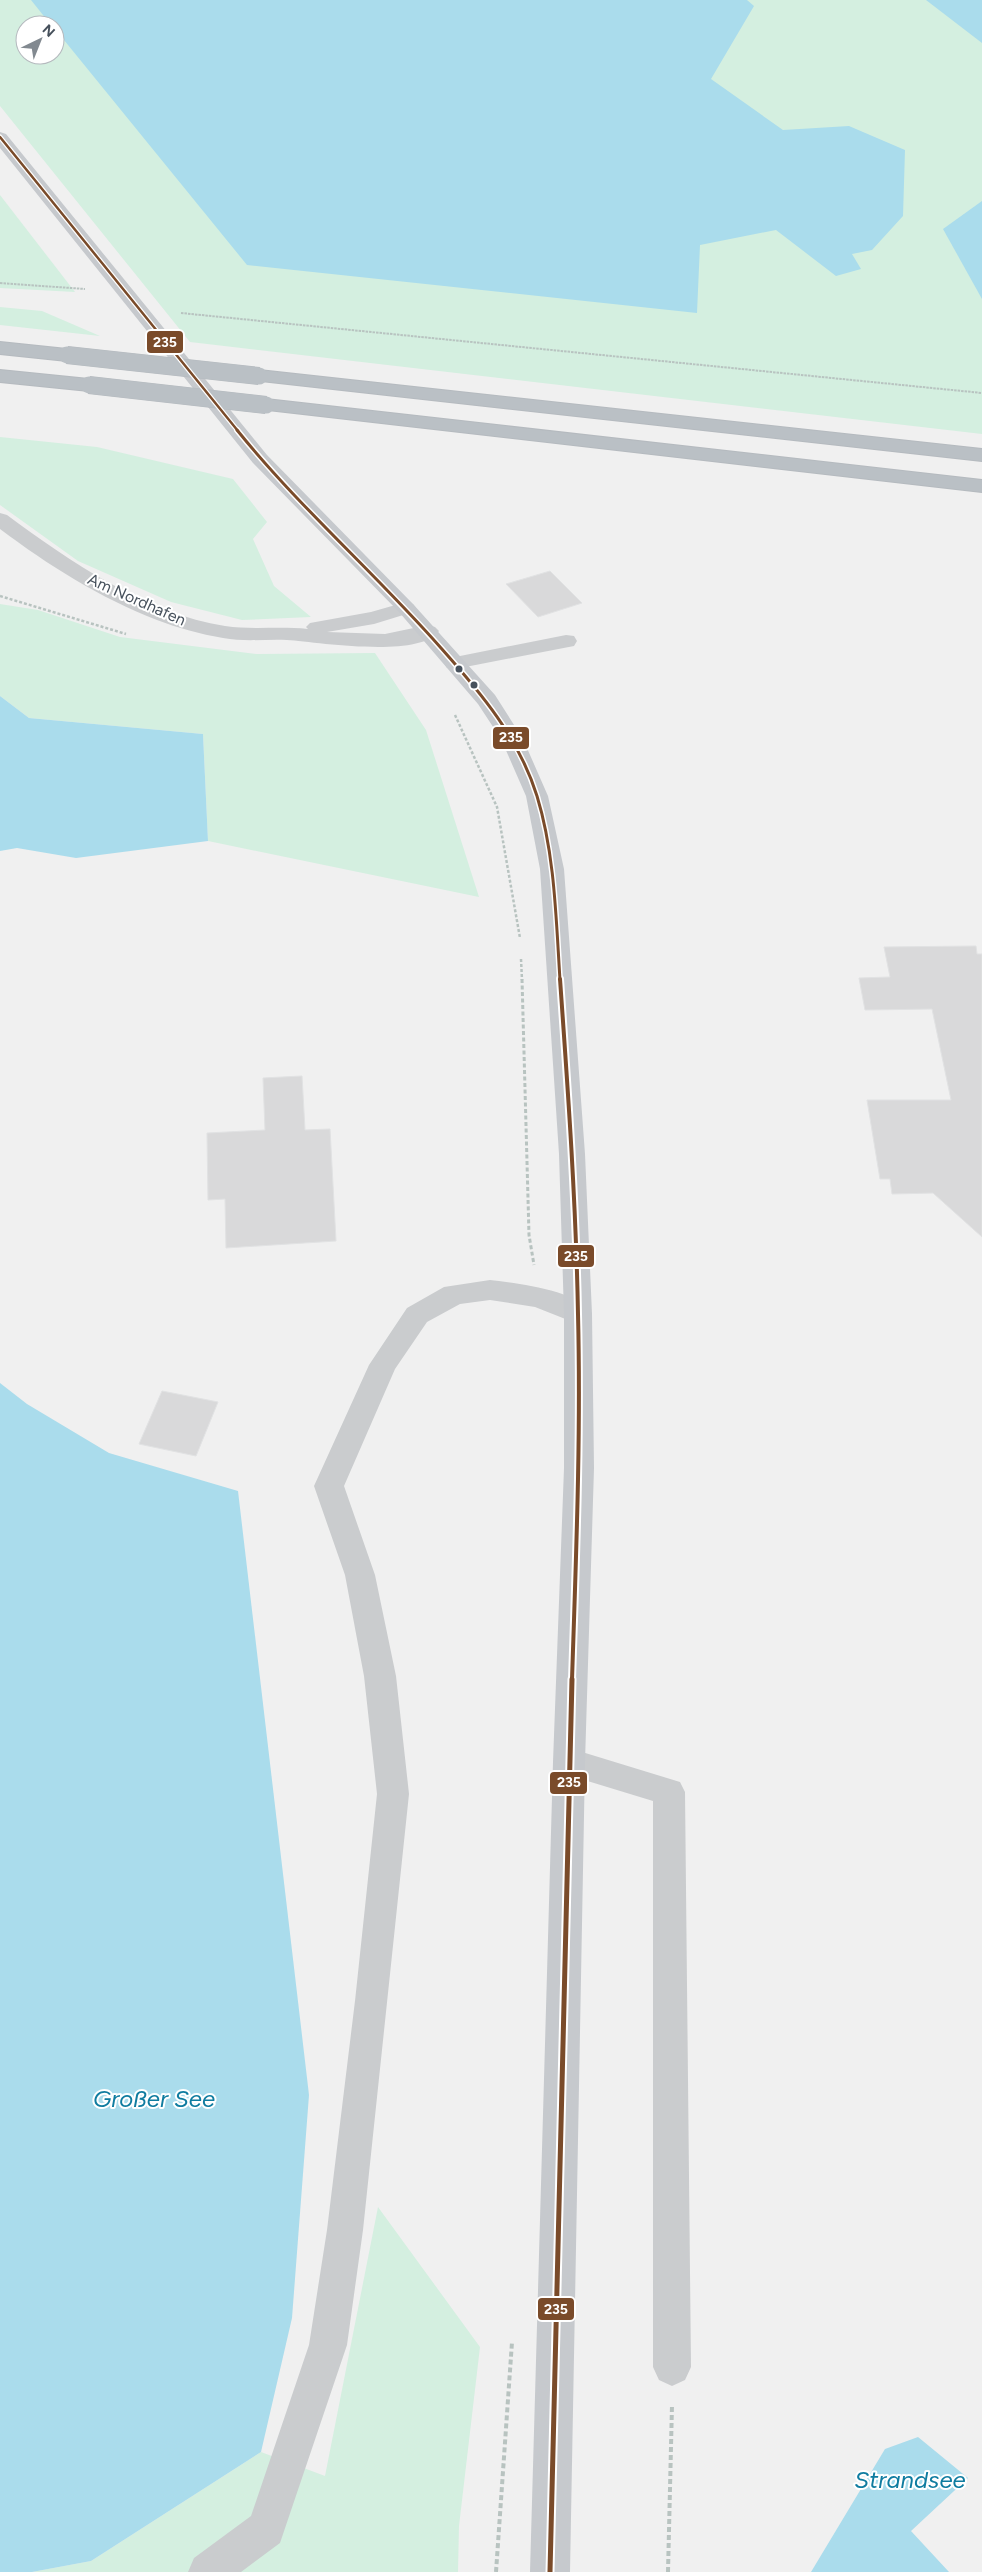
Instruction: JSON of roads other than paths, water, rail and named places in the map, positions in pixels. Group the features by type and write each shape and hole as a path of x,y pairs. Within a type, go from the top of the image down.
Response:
{"highway":[{"path":"0,348 982,455"},
{"path":"0,376 982,486"}],"main road":[{"path":"0,137 260,458 428,631 487,700 512,740 537,796 552,869 572,1154 578,1314 579,1468 569,1762 550,2572"}],"street":[{"name":"Am Nordhafen","path":"0,519 30,542 88,579 175,620 225,632 291,634 338,640 389,639 428,631"},
{"path":"0,536 30,542"},
{"name":"Am Nordhafen","path":"291,634 327,624 374,618 406,608"},
{"path":"455,663 566,641"},
{"path":"208,2572 266,2529 328,2344 345,2230 372,2001 393,1794 380,1676 360,1575 330,1486 383,1365 417,1314 454,1294 490,1290 539,1298 578,1314"},
{"path":"569,1762 669,1792 672,2367"}],"water":[{"path":"31,0 747,0 754,6 711,79 783,130 849,126 905,150 903,216 872,250 852,254 861,269 836,276 776,230 700,245 697,313 247,265 65,41 65,15 43,15"},
{"path":"926,0 982,0 982,43"},
{"path":"982,201 982,299 943,229"},
{"path":"0,696 29,718 203,734 208,841 76,858 17,848 0,851"},
{"name":"Großer See","path":"0,1383 27,1404 109,1453 238,1491 309,2095 292,2318 261,2452 91,2561 32,2572 0,2572"},
{"name":"Strandsee","path":"918,2437 968,2478 911,2531 949,2572 811,2572 885,2449"}]}
